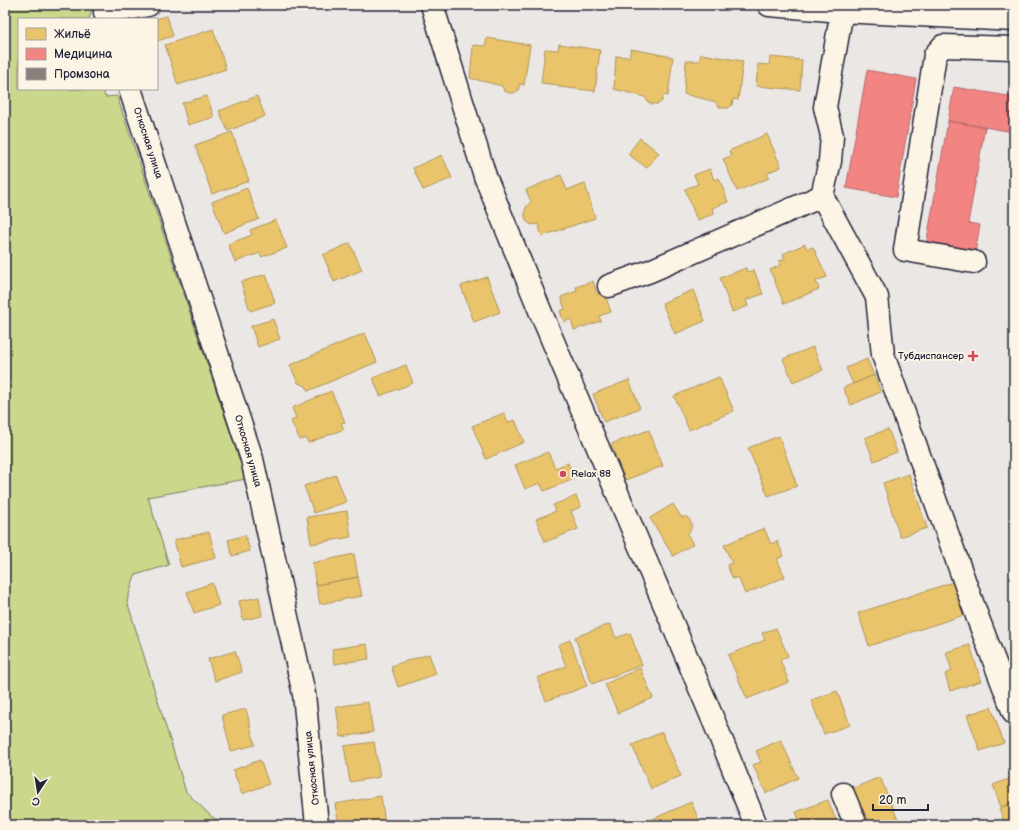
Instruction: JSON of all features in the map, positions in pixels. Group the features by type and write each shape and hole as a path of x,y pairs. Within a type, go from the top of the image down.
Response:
{"street":[{"path":"105,12 148,5"},
{"path":"432,5 485,176 756,825"},
{"path":"769,5 842,8 1014,20"},
{"path":"842,8 825,107 832,136 830,161 822,196 877,297 884,355 977,616 1014,713"},
{"path":"974,262 905,250 935,55 943,46 1014,48"},
{"name":"Откосная улица","path":"130,90 252,459 304,694 317,825"},
{"path":"609,286 650,271 822,196"},
{"path":"843,794 856,825"}],"green space":[{"path":"5,5 93,5 89,18 18,18 18,90 103,90 105,97 117,96 246,479 148,497 169,565 135,575 127,601 186,792 212,817 230,825 5,825"},
{"path":"995,5 1014,5 1014,10 993,10"}],"building: Жильё":[{"path":"167,16 173,36 158,41 158,18"},
{"path":"213,29 226,69 178,85 165,45"},
{"path":"487,38 530,45 524,85 519,84 519,90 514,93 504,91 502,86 470,78 473,45 485,46"},
{"path":"559,44 600,50 595,91 558,87 559,85 541,83 545,49 558,50"},
{"path":"631,49 673,57 668,96 663,95 662,101 658,104 648,102 645,97 614,89 616,56 629,57"},
{"path":"701,54 743,61 738,100 733,99 732,105 728,108 718,106 716,102 684,94 686,61 699,61"},
{"path":"770,57 802,60 800,90 756,86 758,64 769,65"},
{"path":"207,96 214,117 188,125 182,103"},
{"path":"257,96 265,116 228,131 219,111"},
{"path":"232,132 249,181 212,194 195,145"},
{"path":"767,134 781,167 767,173 769,178 737,191 723,159 731,156 729,151"},
{"path":"640,138 659,153 647,168 628,154"},
{"path":"442,155 452,178 423,190 413,168"},
{"path":"710,169 714,180 719,178 728,202 712,208 714,214 697,220 685,189 698,184 694,175"},
{"path":"561,175 567,190 585,184 595,218 542,236 538,224 532,225 527,222 525,217 525,210 531,202 526,190"},
{"path":"247,188 259,219 224,233 212,202"},
{"path":"276,220 287,248 261,257 260,253 235,262 228,244 252,235 250,230"},
{"path":"350,243 362,270 334,282 323,255"},
{"path":"805,244 807,249 813,247 827,277 816,281 819,289 784,304 770,270 781,265 779,261 785,259 783,254"},
{"path":"746,268 747,272 754,270 763,294 746,300 748,306 732,312 720,278"},
{"path":"266,274 275,303 250,311 241,282"},
{"path":"487,277 500,312 474,322 461,286"},
{"path":"593,281 597,294 604,292 611,312 599,316 601,321 574,330 571,319 564,322 560,311 565,309 561,297 577,291 576,287"},
{"path":"693,290 705,321 675,334 662,303"},
{"path":"273,319 280,339 258,347 251,326"},
{"path":"365,333 377,362 308,391 306,386 298,383 290,365"},
{"path":"813,347 823,370 793,382 783,359"},
{"path":"867,359 874,375 853,384 846,368"},
{"path":"406,365 413,383 380,396 373,378"},
{"path":"874,375 881,392 851,405 843,388"},
{"path":"719,377 734,411 689,430 674,396"},
{"path":"629,380 640,408 604,422 593,394"},
{"path":"331,391 345,422 341,423 344,429 308,443 306,438 300,440 291,421 296,418 292,408"},
{"path":"504,413 508,422 515,420 524,442 486,459 472,426"},
{"path":"888,429 897,452 874,461 865,438"},
{"path":"649,430 663,466 625,480 611,444"},
{"path":"779,436 797,486 768,496 748,448"},
{"path":"548,452 555,468 568,463 574,479 544,491 540,483 525,489 515,465"},
{"path":"909,474 927,528 900,537 883,483"},
{"path":"336,475 346,502 314,513 304,486"},
{"path":"576,496 581,507 571,511 578,529 545,542 536,519 556,511 553,505"},
{"path":"673,504 681,517 687,517 690,520 692,525 687,534 693,544 673,556 650,518"},
{"path":"347,511 351,537 311,544 307,517"},
{"path":"764,528 771,544 777,541 784,556 777,559 785,577 745,594 738,577 733,579 727,565 732,563 724,545"},
{"path":"209,532 216,558 181,567 174,540"},
{"path":"245,535 250,551 232,556 228,540"},
{"path":"354,554 358,577 316,585 312,563"},
{"path":"358,577 362,596 320,604 316,585"},
{"path":"956,581 967,614 869,646 858,613"},
{"path":"212,583 219,605 194,613 187,592"},
{"path":"259,597 262,616 243,620 239,601"},
{"path":"610,624 616,638 630,633 642,665 592,684 575,637"},
{"path":"776,628 788,656 780,660 789,682 747,699 728,655 765,640 762,633"},
{"path":"570,640 587,686 546,701 537,678 566,666 558,645"},
{"path":"367,644 369,659 334,664 332,649"},
{"path":"970,645 981,681 950,691 945,674 952,671 946,652"},
{"path":"235,651 242,672 215,681 208,659"},
{"path":"429,654 436,674 398,687 391,666"},
{"path":"640,668 653,698 618,713 605,684"},
{"path":"837,691 850,725 824,734 811,700"},
{"path":"368,702 373,732 341,737 336,707"},
{"path":"991,707 1004,743 980,751 967,715"},
{"path":"246,709 255,745 231,751 222,715"},
{"path":"662,732 681,776 651,789 632,745"},
{"path":"781,740 798,778 766,793 753,765 761,762 756,751"},
{"path":"374,742 380,777 350,782 344,746"},
{"path":"260,760 269,784 242,794 233,770"},
{"path":"880,777 899,822 892,825 863,825 849,790"},
{"path":"1014,777 1014,803 1001,807 993,785"},
{"path":"381,796 385,823 375,825 339,825 335,804"},
{"path":"828,800 838,825 801,825 796,812"},
{"path":"691,802 701,825 647,825 646,822"},
{"path":"1014,803 1014,818 1004,822 999,808"}],"building: Медицина":[{"path":"867,70 916,79 896,197 846,188"},
{"path":"954,87 1014,97 1014,132 948,121"},
{"path":"948,121 985,127 968,223 980,225 975,253 926,245"}],"building: Промзона":[{"path":"63,5 80,5 64,9"}],"place":[{"name":"Тубдиспансер","path":"973,356"},
{"name":"Relax 88","path":"563,474"}]}
